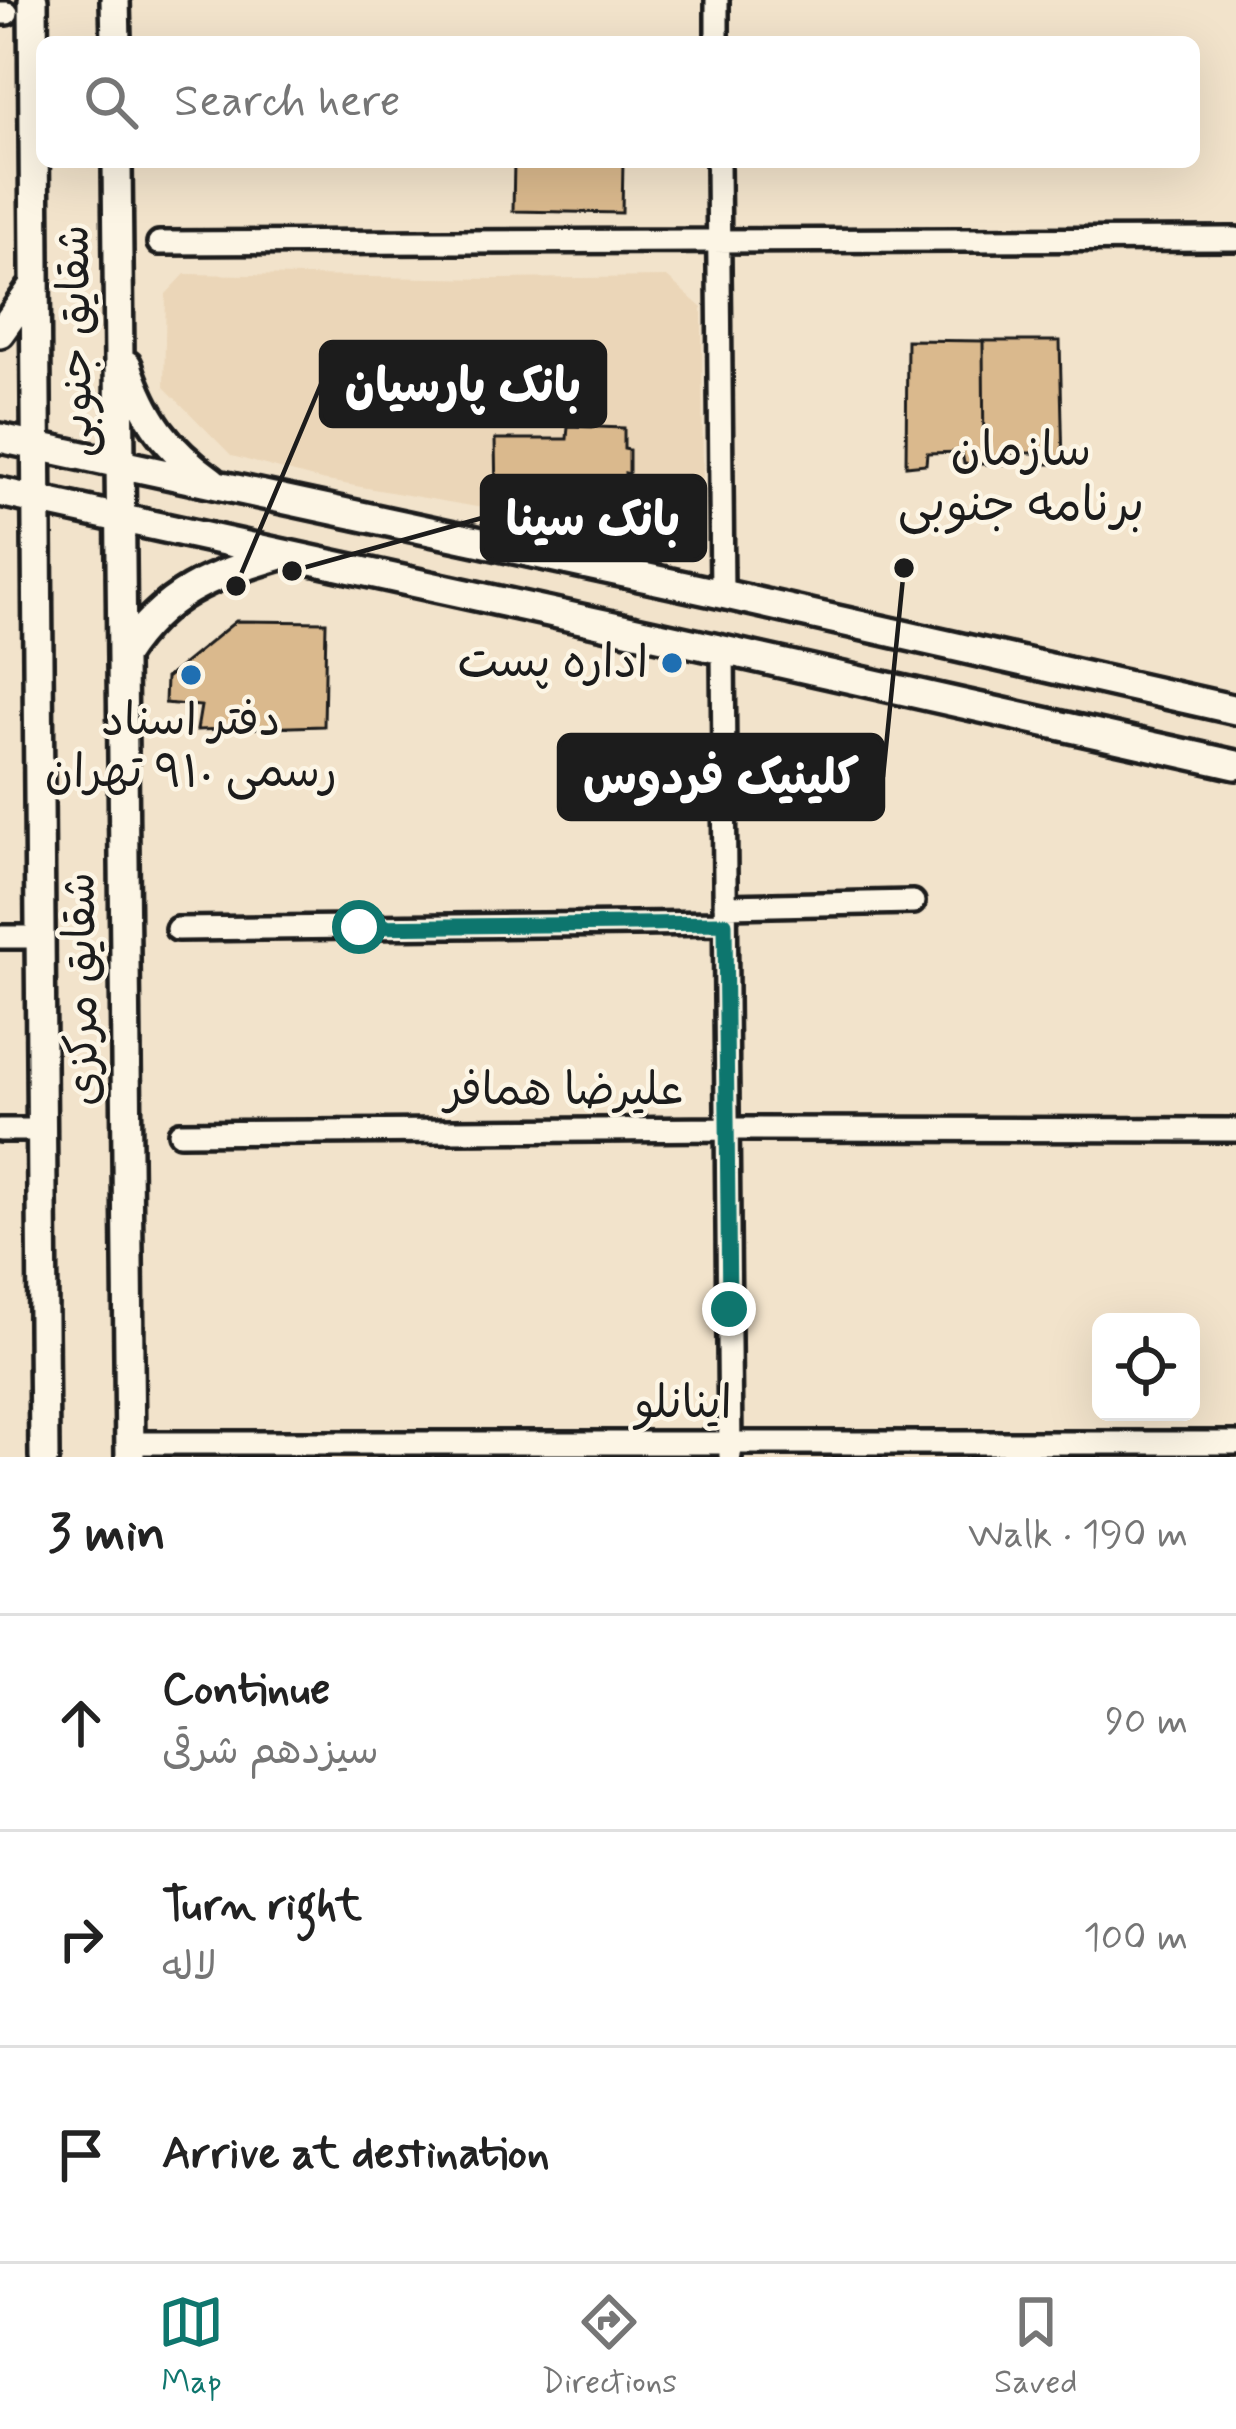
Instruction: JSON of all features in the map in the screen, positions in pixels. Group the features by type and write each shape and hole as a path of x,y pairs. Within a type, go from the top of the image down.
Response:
{"main road":[{"path":"116,0 116,36"},
{"name":"شقایق جنوبی","path":"13,9 35,284 36,500"},
{"name":"شقایق جنوبی","path":"117,168 120,520"},
{"path":"0,333 35,284"},
{"path":"119,339 139,402 151,421 185,462 220,488"},
{"path":"0,438 1236,710"},
{"path":"0,492 1236,765"},
{"name":"شقایق مرکزی","path":"36,500 44,1457"},
{"name":"شقایق مرکزی","path":"120,520 130,1450"},
{"path":"122,656 139,629 180,594 285,554"}],"street":[{"path":"717,0 717,36"},
{"path":"718,168 722,594"},
{"path":"159,244 1236,238"},
{"path":"723,650 730,1450"},
{"path":"177,929 725,915 913,902"},
{"path":"0,937 40,938"},
{"path":"0,1130 42,1130"},
{"name":"علیرضا همافر","path":"180,1133 1236,1130"},
{"name":"اینانلو","path":"130,1450 730,1450 1236,1443"}],"shaded area":[{"path":"185,274 667,277 702,308 703,524 676,548 321,480 232,456 164,387 166,294"}],"building":[{"path":"514,168 623,168 622,213 513,211"},
{"path":"907,340 983,341 984,464 964,464 962,452 927,453 926,464 906,466"},
{"path":"983,341 1060,341 1063,464 1039,464 1041,453 1006,453 1005,464 984,464"},
{"path":"568,426 624,428 624,449 629,450 625,498 496,497 495,439 567,439"},
{"path":"236,621 326,622 324,726 197,730 201,706 165,703 166,678"}],"place":[{"name":"کلینیک فردوس","path":"904,568"},
{"name":"بانک سینا","path":"292,571"},
{"name":"بانک پارسیان","path":"236,586"},
{"name":"اداره پست","path":"672,663"},
{"name":"دفتر اسناد رسمی ۹۱۰ تهران","path":"191,675"}],"district":[{"name":"سازمان برنامه جنوبی","path":"1021,478"}],"route":[{"path":"359,927 725,923 729,1309"}]}
